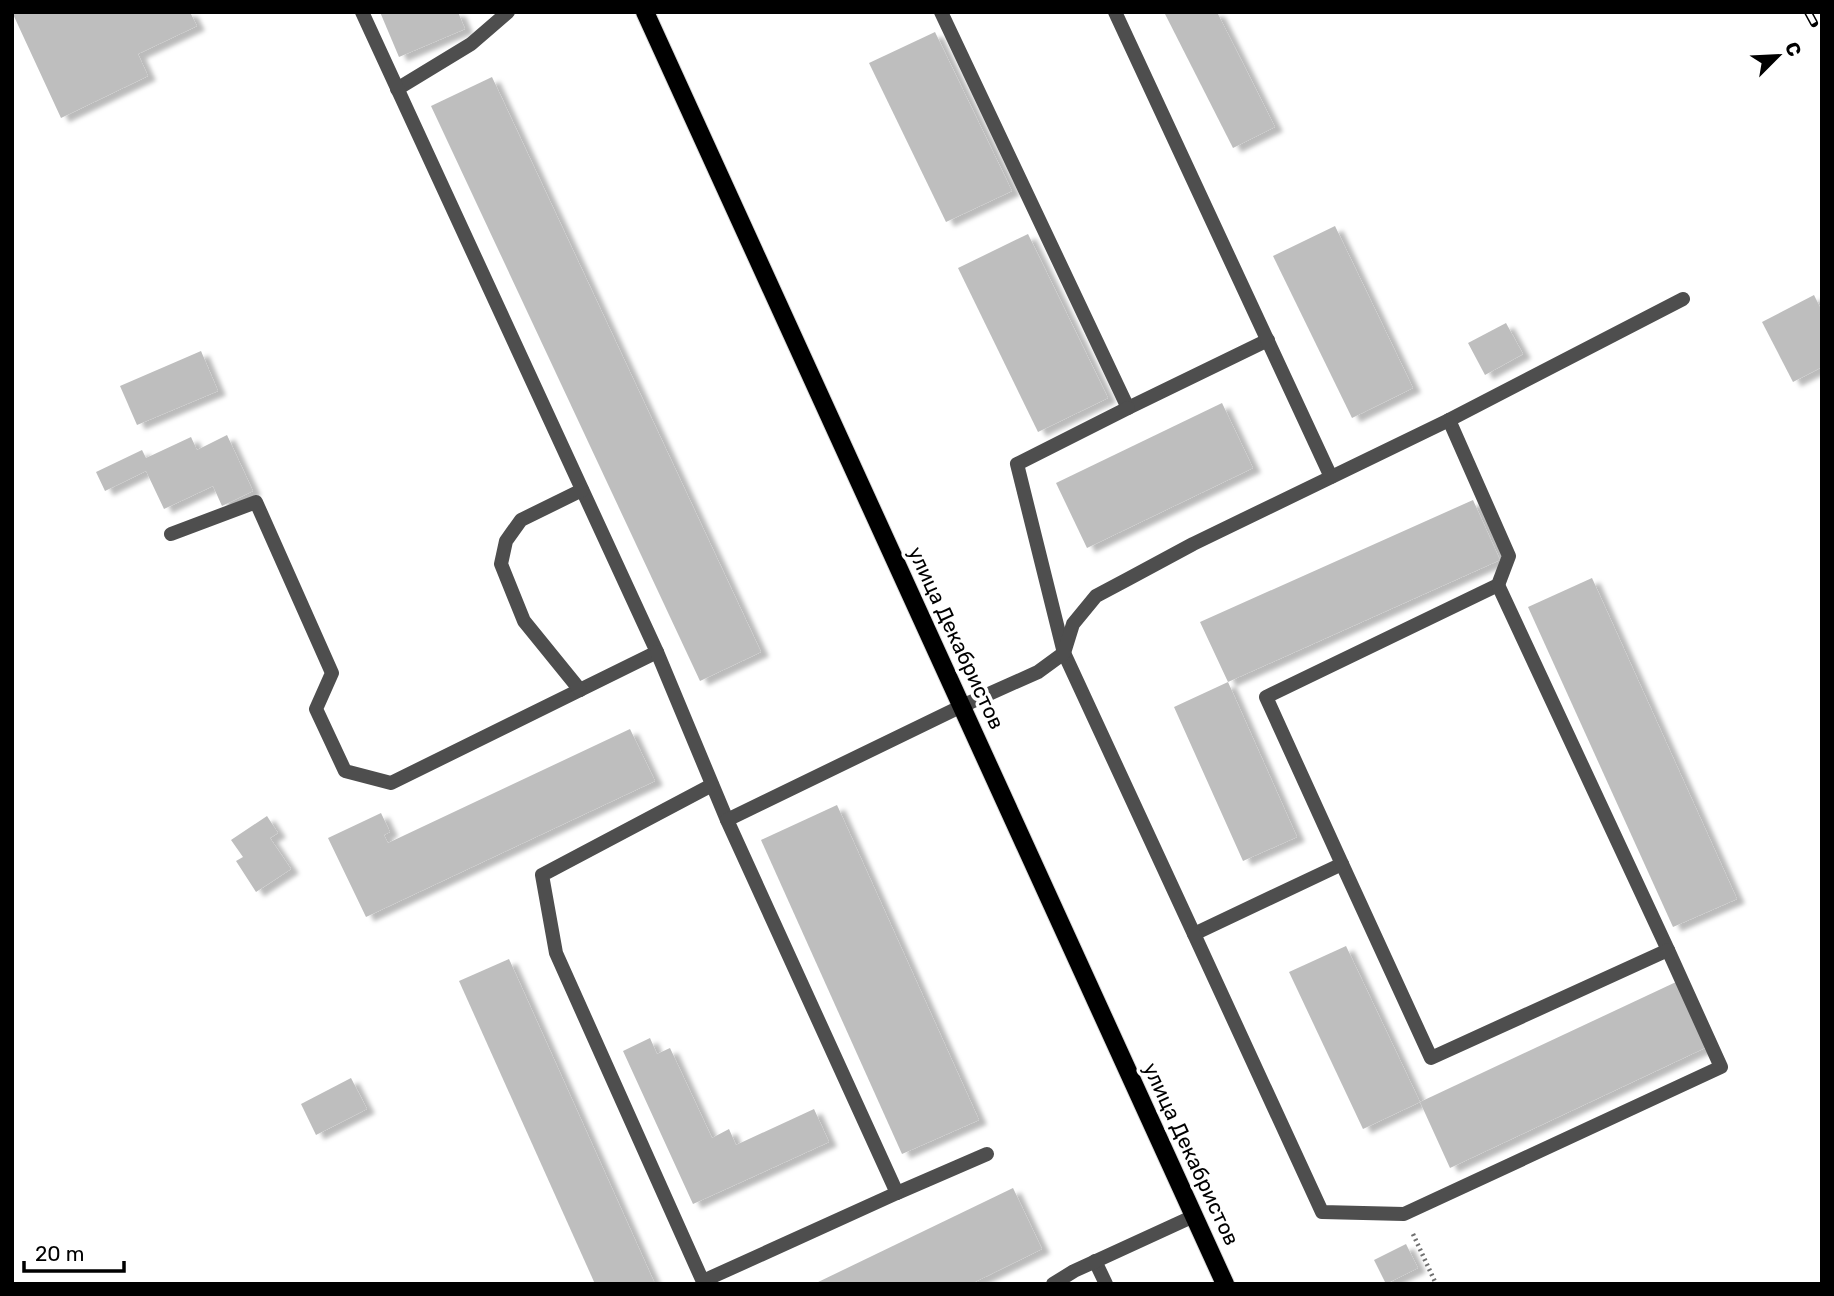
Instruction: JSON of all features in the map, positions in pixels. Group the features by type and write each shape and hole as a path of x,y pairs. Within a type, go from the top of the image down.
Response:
{"main road":[{"name":"улица Декабристов","path":"645,12 1225,1284"}],"lane":[{"path":"362,12 657,652 727,820 897,1193"},
{"path":"397,89 471,44 508,12"},
{"path":"941,12 1128,408"},
{"path":"1115,12 1331,477"},
{"path":"727,820 1038,672 1064,653 1073,624 1096,596 1193,544 1449,420 1683,299"},
{"path":"1268,340 1017,464 1064,653 1322,1212 1404,1214 1721,1067 1499,585 1509,556 1449,420"},
{"path":"580,690 524,621 501,564 506,541 521,520 582,490"},
{"path":"171,534 256,502 332,673 316,709 345,771 391,783 657,652"},
{"path":"1499,585 1266,697 1431,1058 1668,950"},
{"path":"712,785 542,875 556,953 704,1283 987,1154"},
{"path":"1194,934 1342,864"},
{"path":"1053,1284 1095,1261 1194,1216"},
{"path":"1095,1261 1106,1284"}],"building":[{"path":"12,12 190,12 197,26 138,54 148,76 61,118"},
{"path":"380,12 458,12 465,29 399,57"},
{"path":"1164,12 1217,12 1275,127 1233,148"},
{"path":"935,32 1012,191 946,222 869,63"},
{"path":"492,77 761,652 700,681 431,106"},
{"path":"1335,226 1413,388 1352,418 1273,256"},
{"path":"1028,234 1108,398 1038,432 958,268"},
{"path":"1814,295 1822,311 1822,367 1793,382 1762,322"},
{"path":"1506,323 1523,354 1485,375 1468,343"},
{"path":"201,351 218,391 137,425 120,386"},
{"path":"1222,403 1253,468 1087,548 1056,483"},
{"path":"227,435 253,491 222,506 213,486 164,509 146,471 105,491 96,472 142,450 146,458 191,437 197,450"},
{"path":"1473,500 1500,560 1228,682 1200,622"},
{"path":"1592,578 1737,899 1673,927 1528,607"},
{"path":"1228,682 1297,837 1243,861 1174,707"},
{"path":"630,729 655,781 366,917 328,838 381,813 390,832 384,835 388,843"},
{"path":"837,805 979,1120 902,1154 761,840"},
{"path":"267,816 278,833 270,838 291,869 256,892 236,861 243,857 231,840"},
{"path":"1346,946 1420,1102 1363,1129 1289,972"},
{"path":"509,959 655,1284 595,1284 459,981"},
{"path":"1676,982 1707,1047 1450,1168 1420,1102"},
{"path":"650,1038 657,1054 670,1048 712,1138 729,1129 736,1145 814,1109 829,1142 693,1204 623,1051"},
{"path":"351,1078 367,1109 316,1135 301,1104"},
{"path":"1013,1188 1042,1249 971,1284 814,1284"},
{"path":"1406,1244 1418,1268 1386,1284 1374,1260"}],"railway":[{"path":"1808,12 1814,23"}]}
